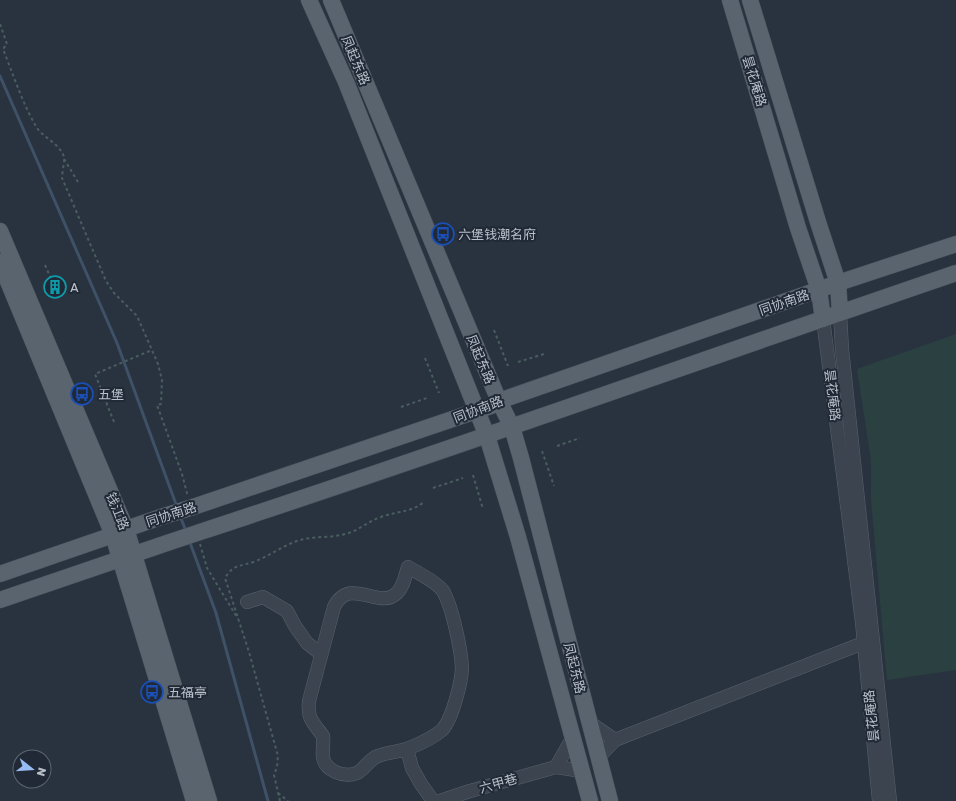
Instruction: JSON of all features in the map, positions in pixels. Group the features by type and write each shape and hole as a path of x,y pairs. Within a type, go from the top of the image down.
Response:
{"main road":[{"name":"凤起东路","path":"309,0 346,82 487,436 518,537 590,801"},
{"name":"凤起东路","path":"331,0 499,401 512,427 610,801"},
{"name":"昙花庵路","path":"730,0 798,228 819,290 823,319"},
{"name":"昙花庵路","path":"750,0 806,185 838,282 840,313"},
{"name":"钱江路","path":"0,231 119,532 209,801"},
{"name":"同协南路","path":"0,574 191,505 477,411 491,406 499,401 819,290 838,282 956,244"},
{"name":"钱江路","path":"0,262 119,532"},
{"name":"同协南路","path":"0,600 167,543 199,536 956,273"},
{"name":"钱江路","path":"127,556 194,801"}],"street":[{"name":"昙花庵路","path":"840,313 868,641 879,801"},
{"name":"昙花庵路","path":"823,319 890,801"},
{"path":"408,567 429,579 443,590 449,605 459,644 462,669 451,717 442,729 434,736 407,749 376,756 357,773 339,773 332,770 326,764 323,756 323,736 311,721 308,712 309,701 321,654 334,607 338,599 347,593 356,593 380,598 390,597 397,593 403,584 408,567"},
{"path":"247,602 263,597 287,611 307,643 321,654"},
{"path":"598,758 615,740 868,641"},
{"path":"589,722 615,740"},
{"path":"556,767 573,737"},
{"path":"407,749 412,768 433,801"},
{"name":"六甲巷","path":"440,801 556,767 582,771"}],"path":[{"path":"0,24 7,44 3,49 30,114 38,129 62,153 78,182"},
{"path":"64,159 62,178 106,281 114,293 136,316 158,364 162,380 161,404 157,405 182,474 191,505"},
{"path":"45,266 56,290"},
{"path":"494,330 508,366"},
{"path":"114,422 95,374 152,350"},
{"path":"518,362 544,354"},
{"path":"425,358 439,393"},
{"path":"401,407 426,398"},
{"path":"557,446 580,438"},
{"path":"542,451 554,486"},
{"path":"473,475 483,509"},
{"path":"433,488 463,478"},
{"path":"199,536 207,568 238,618"},
{"path":"277,793 288,801"}],"green space":[{"path":"956,334 956,670 887,680 871,499 871,460 857,369"}],"waterway":[{"path":"0,76 117,343 177,507"},
{"path":"180,516 186,531"},
{"path":"189,540 216,613 268,801"}],"place":[{"name":"六堡钱潮名府","path":"443,234"},
{"name":"A","path":"55,287"},
{"name":"五堡","path":"82,394"},
{"name":"五福亭","path":"152,692"}]}
